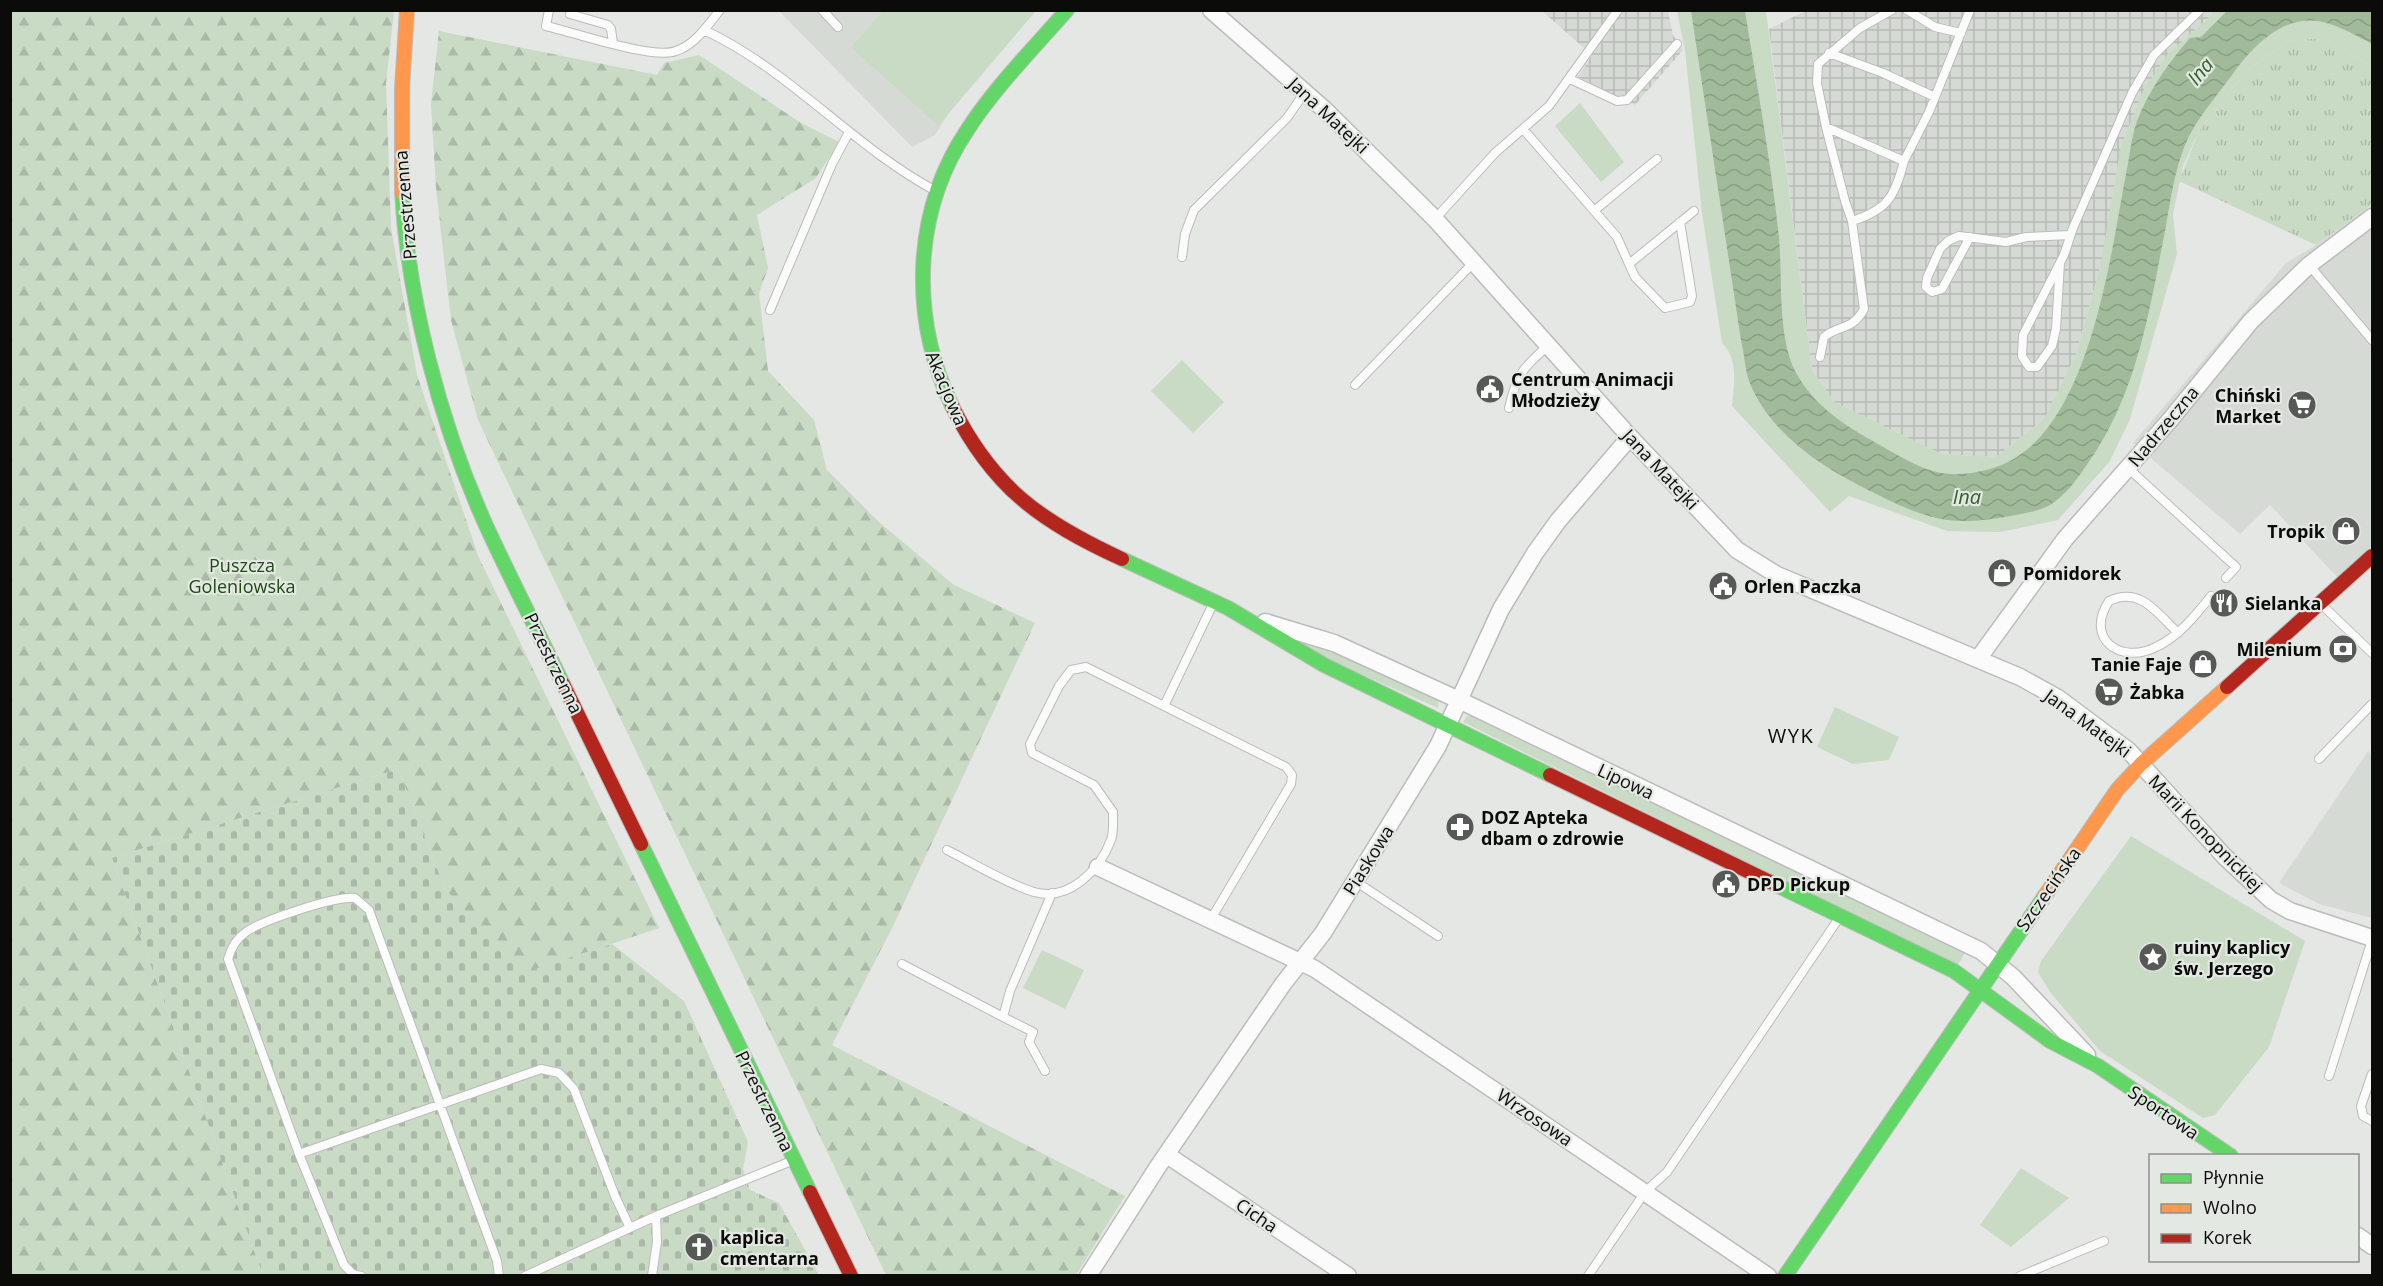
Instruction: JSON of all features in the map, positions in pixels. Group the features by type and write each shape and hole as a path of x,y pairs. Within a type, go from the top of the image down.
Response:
{"street":[{"name":"Przestrzenna","path":"407,10 401,80 401,182 418,319 436,387 483,519 851,1275"},
{"name":"Akacjowa","path":"1066,10 966,131 935,191 927,218 921,285 924,321 931,358 951,405 970,441 1000,480 1035,512 1071,534 1215,602"},
{"name":"Jana Matejki","path":"1211,10 1305,92 1435,219 1630,437 1737,550 1751,561 1790,581 1978,659 2058,698 2112,737 2142,764"},
{"name":"Nadrzeczna","path":"1978,659 2065,539 2128,468 2251,321 2309,265 2373,217"},
{"name":"Piaskowa","path":"1088,1275 1167,1155 1301,961 1323,933 1449,727 1504,603 1535,553 1558,521 1630,437"},
{"name":"Szczecińska","path":"1785,1275 2117,790 2142,764 2373,556"},
{"name":"Lipowa","path":"1215,602 1247,617 1324,665 1954,971 1980,990"},
{"name":"Lipowa","path":"1247,617 1294,629 1334,643 1461,701 1910,916 1981,951 1998,963"},
{"name":"Marii Konopnickiej","path":"2142,764 2224,856 2271,900 2311,919 2373,939"},
{"name":"Wrzosowa","path":"1098,867 1275,952 1301,961 1768,1275"},
{"name":"Sportowa","path":"1998,963 2098,1066"},
{"name":"Sportowa","path":"1980,990 2050,1041 2098,1066 2230,1154"},
{"name":"Cicha","path":"1167,1155 1348,1275"},
{"path":"2359,1237 2373,1246"}],"lane":[{"path":"549,10 546,26 638,50 674,52 685,47 704,30 720,10"},
{"path":"822,10 838,27"},
{"path":"1435,219 1495,153 1549,106 1618,10"},
{"path":"1820,357 1824,337 1831,332 1848,327 1858,319 1864,309 1852,221 1826,127 1817,83 1818,64 1860,28 1892,10"},
{"path":"1907,10 1935,27 1961,33"},
{"path":"1852,221 1876,214 1886,206 1901,175 1904,161 1935,97 1970,10"},
{"path":"2060,263 2056,329 2052,346 2037,367 2029,367 2022,356 2023,335 2060,263 2132,93 2154,55 2200,10"},
{"path":"570,14 608,24 613,43"},
{"path":"704,30 740,46 800,90 849,132 917,181 935,191"},
{"path":"1570,79 1617,101 1627,100 1677,44"},
{"path":"1829,53 1935,97"},
{"path":"1182,257 1185,234 1194,210 1287,118 1305,92"},
{"path":"1826,127 1904,161"},
{"path":"1523,129 1617,237 1635,277 1665,308 1690,302 1692,296 1680,222"},
{"path":"770,310 832,164 849,132"},
{"path":"1595,210 1657,159"},
{"path":"1629,264 1694,211"},
{"path":"1970,237 1941,289 1932,292 1926,287 1927,278 1940,249 1948,241 1959,236 1970,237 2006,242 2026,237 2070,236"},
{"path":"1355,385 1473,262"},
{"path":"2309,265 2373,340"},
{"path":"1509,408 1516,379 1526,365 1548,346"},
{"path":"2128,468 2236,567 2226,578"},
{"path":"2178,633 2141,597 2130,595 2109,601 2100,622 2102,635 2110,645 2122,652 2136,655 2157,647 2178,633 2211,596"},
{"path":"1164,706 1215,602"},
{"path":"2319,603 2373,653"},
{"path":"947,850 1035,892 1052,893 1073,887 1098,867 1112,838 1113,812 1094,785 1032,753 1030,744 1059,686 1071,670 1086,667 1286,767 1292,775 1291,784 1210,919"},
{"path":"2319,759 2373,704"},
{"path":"1355,881 1438,936"},
{"path":"1003,1017 1010,991 1052,893"},
{"path":"361,1275 353,1274 344,1265 299,1154 228,964 233,946 245,932 335,899 355,898 369,910 442,1104 497,1261 499,1275"},
{"path":"1588,1275 1645,1192 1667,1172 1841,916"},
{"path":"2329,1076 2373,939"},
{"path":"902,964 1033,1032 1029,1042 1045,1071"},
{"path":"299,1154 541,1069 559,1073 574,1089 615,1196 630,1228"},
{"path":"2373,1074 2360,1109 2363,1116 2373,1121"},
{"path":"525,1275 656,1216 794,1160"},
{"path":"652,1275 657,1242 656,1216"},
{"path":"2020,1275 2104,1241"}],"shaded area":[{"path":"1033,10 1035,12 957,100 935,135 912,147 779,11"},
{"path":"1807,10 2216,11 2167,55 2100,268 2076,354 2045,418 1996,457 1941,454 1834,402 1812,370 1769,29"},
{"path":"1542,11 1668,11 1673,35 1683,50 1635,105 1578,77 1592,55"},
{"path":"2372,204 2372,545 2337,577 2270,505 2240,534 2133,443 2286,263 2316,245"},
{"path":"2368,751 2372,754 2372,918 2319,904 2279,883"}],"green space":[{"name":"Puszcza Goleniowska","path":"10,11 394,11 386,83 391,228 417,375 479,558 659,928 522,974 445,889 398,769 112,858 263,1275 11,1275"},
{"path":"883,11 1035,12 938,126 851,47"},
{"path":"1677,11 1766,11 1812,370 1834,402 1941,454 1996,457 2045,418 2076,354 2100,268 2121,146 2143,91 2167,55 2216,11 2372,11 2372,66 2322,38 2288,41 2246,71 2199,131 2183,166 2173,214 2177,254 2130,419 2110,461 2058,520 2000,532 1947,531 1849,496 1830,512 1732,406 1733,364 1722,343 1702,213 1685,50"},
{"path":"439,31 657,75 664,63 699,55 801,123 839,142 816,178 757,215 768,268 759,293 768,371 814,420 827,470 879,522 954,585 1035,623 894,924 832,1045 1125,1196 1076,1275 886,1275 478,420 451,320 436,188 431,104"},
{"path":"2322,38 2372,66 2372,204 2316,245 2179,181 2199,131 2246,71 2288,41"},
{"path":"1580,103 1624,162 1601,182 1555,126"},
{"path":"1182,360 1224,402 1193,433 1151,391"},
{"path":"1299,636 1439,699 1438,708 1299,647"},
{"path":"1835,707 1899,737 1889,760 1853,764 1817,747"},
{"path":"1473,714 1967,950 1957,966 1463,722 1467,716"},
{"path":"398,769 445,889 522,973 612,944 684,1001 748,1142 743,1169 750,1190 779,1203 819,1275 263,1275 112,858"},
{"path":"2131,836 2305,941 2269,1047 2215,1115 2203,1118 2100,1051 2050,992 2038,972 2041,961"},
{"path":"1042,950 1084,970 1065,1009 1023,988"},
{"path":"2021,1168 2069,1198 2011,1247 1980,1225"}],"water":[{"name":"Ina","path":"2372,10 2372,44 2336,26 2315,21 2300,21 2274,32 2241,63 2200,118 2189,136 2178,166 2147,322 2130,381 2105,437 2076,480 2050,505 2025,513 1970,521 1922,514 1870,491 1816,459 1783,432 1758,400 1746,371 1691,11 1745,11 1776,210 1784,329 1787,347 1799,378 1808,391 1829,412 1892,452 1928,470 1962,474 1990,469 2024,452 2051,423 2073,385 2090,341 2103,294 2137,121 2160,77 2190,38 2201,37 2227,11"}],"traffic: fast":[{"path":"952,406 938,372 929,337 924,301 923,265 927,230 936,195 950,161 979,113 1067,10"},
{"path":"402,192 405,233 419,317 440,402 453,443 484,521 563,684"},
{"path":"1122,559 1228,608 1324,665 1550,775"},
{"path":"641,844 810,1192"},
{"path":"1770,882 1954,971 2050,1041 2098,1066 2228,1154"},
{"path":"1785,1276 2044,897"}],"traffic: slow":[{"path":"402,192 402,88 407,10"},
{"path":"2044,897 2117,790 2141,764 2227,687"}],"traffic: jam":[{"path":"952,406 984,459 1022,499 1067,531 1122,559"},
{"path":"2227,687 2372,556"},
{"path":"563,684 641,844"},
{"path":"1550,775 1770,882"},
{"path":"810,1192 851,1276"}],"place":[{"name":"Centrum Animacji Młodzieży","path":"1490,389"},
{"name":"Chiński Market","path":"2302,405"},
{"name":"Tropik","path":"2346,531"},
{"name":"Pomidorek","path":"2002,573"},
{"name":"Orlen Paczka","path":"1723,586"},
{"name":"Sielanka","path":"2224,603"},
{"name":"Milenium","path":"2343,649"},
{"name":"Tanie Faje","path":"2203,664"},
{"name":"Żabka","path":"2109,692"},
{"name":"DOZ Apteka dbam o zdrowie","path":"1460,827"},
{"name":"DPD Pickup","path":"1726,884"},
{"name":"ruiny kaplicy św. Jerzego","path":"2153,957"},
{"name":"kaplica cmentarna","path":"699,1247"}],"district":[{"name":"WYK","path":"1791,735"}]}
